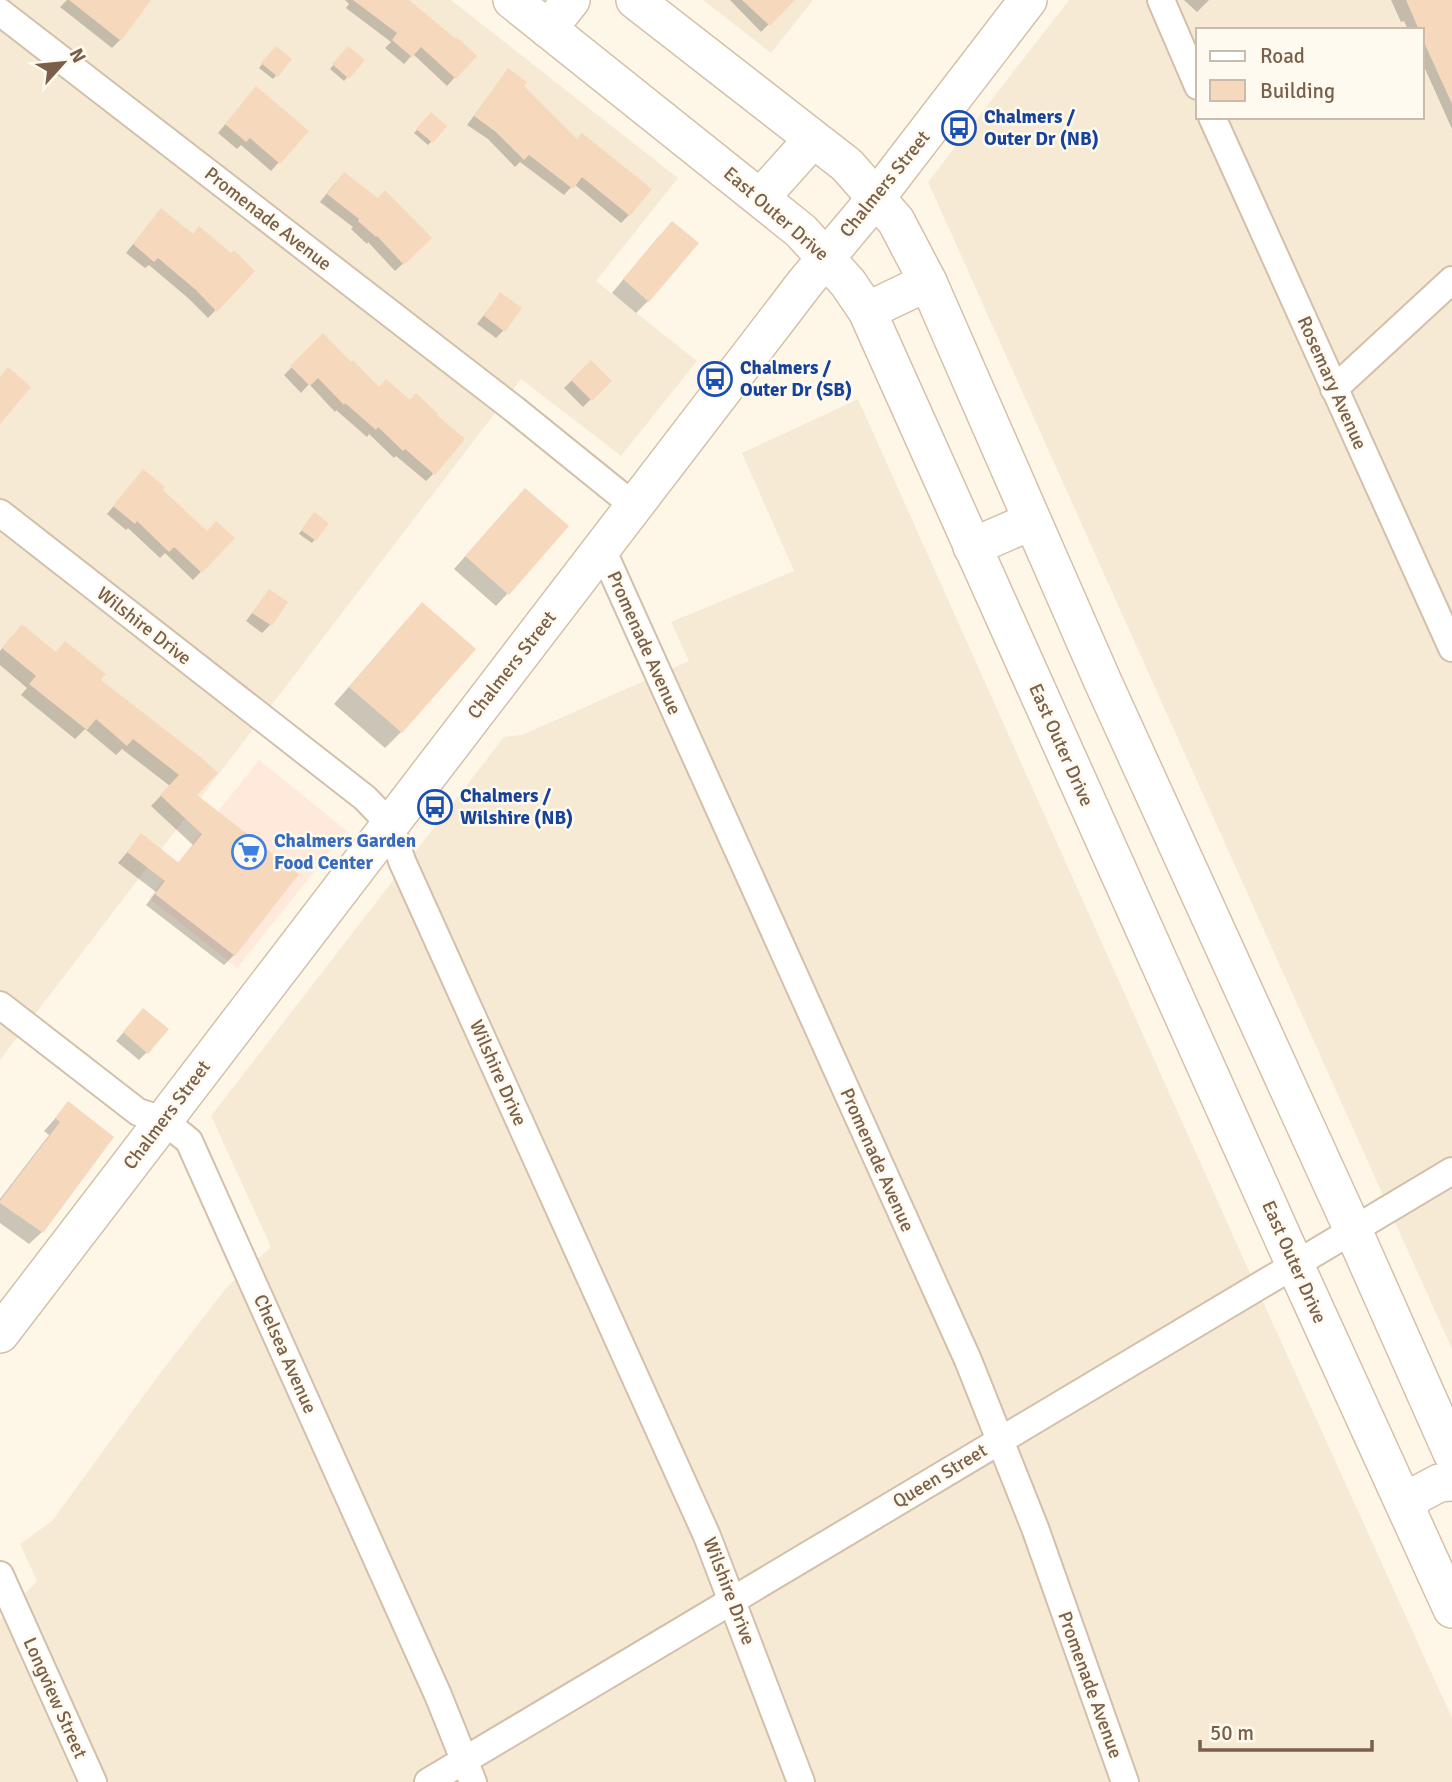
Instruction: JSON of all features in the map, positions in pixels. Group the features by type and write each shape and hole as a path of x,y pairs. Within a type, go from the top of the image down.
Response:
{"street":[{"name":"East Outer Drive","path":"512,0 801,231 827,257 867,311 1452,1609"},
{"path":"548,29 571,0"},
{"path":"635,0 847,165 896,221 928,282 1103,682 1452,1453"},
{"name":"Chalmers Street","path":"0,1334 634,506 1028,0"},
{"path":"1161,0 1196,81"},
{"name":"Promenade Avenue","path":"0,12 514,409 634,506"},
{"name":"Rosemary Avenue","path":"1213,119 1452,648"},
{"path":"761,197 813,139"},
{"path":"1334,389 1452,280"},
{"path":"867,311 928,282"},
{"name":"Wilshire Drive","path":"0,513 365,798 390,824 402,861 707,1536 801,1782"},
{"path":"972,547 1032,521"},
{"name":"Promenade Avenue","path":"601,549 968,1360 1035,1528 1125,1782"},
{"name":"Chelsea Avenue","path":"0,1005 138,1112 163,1121 189,1141 438,1695 469,1771"},
{"name":"Queen Street","path":"428,1782 469,1771 733,1600 1452,1171"},
{"path":"1408,1512 1413,1497 1439,1483 1452,1482"},
{"name":"Longview Street","path":"0,1575 93,1782"}],"shaded area":[{"path":"0,0 451,0 678,178 596,281 697,361 621,456 521,379 0,1060"},
{"path":"703,0 813,0 771,53"},
{"path":"1069,0 1452,0 1452,1349 928,182"},
{"path":"858,399 1452,1718 1452,1782 0,1782 0,1620 37,1581 20,1544 52,1521 227,1287 271,1247 211,1116 504,737 522,735 689,661 671,622 794,571 742,453"},
{"path":"259,760 347,831 237,968 149,898"}],"building":[{"path":"69,0 151,0 121,41"},
{"path":"353,0 409,0 477,56 456,79 421,47 412,57 392,40 397,33"},
{"path":"742,0 795,0 770,26"},
{"path":"1406,0 1452,0 1452,104 1424,42 1424,28 1418,28"},
{"path":"276,46 292,59 278,77 261,63"},
{"path":"348,46 365,60 349,79 332,64"},
{"path":"508,68 527,82 524,86 577,139 582,133 652,189 630,216 582,177 573,189 529,155 524,160 496,132 474,116"},
{"path":"256,86 309,131 280,164 250,138 246,142 225,124"},
{"path":"431,112 447,126 433,143 416,129"},
{"path":"344,172 378,198 385,190 432,238 404,265 377,236 358,221 359,219 327,194"},
{"path":"161,208 193,234 199,226 231,253 234,250 255,271 217,312 158,258 154,262 133,244"},
{"path":"672,221 699,243 649,302 623,279"},
{"path":"500,292 522,308 505,332 484,316"},
{"path":"323,333 379,387 386,379 410,400 416,393 465,439 435,475 405,449 403,451 378,427 376,430 345,403 344,405 318,378 310,386 290,366"},
{"path":"591,360 612,381 592,401 571,380"},
{"path":"8,367 31,387 0,424 0,377"},
{"path":"143,469 165,487 163,490 207,531 216,521 235,538 202,573 174,547 169,552 137,521 135,524 113,506"},
{"path":"525,488 569,526 509,595 465,556"},
{"path":"314,512 329,523 316,541 301,530"},
{"path":"269,589 288,602 272,626 252,613"},
{"path":"422,602 476,649 402,733 349,687"},
{"path":"22,624 56,652 65,641 106,674 101,680 203,759 218,773 197,795 299,874 235,956 155,894 165,881 127,852 141,833 179,863 202,834 160,795 179,775 133,739 127,746 96,719 87,730 29,684 36,676 2,648"},
{"path":"143,1008 169,1029 148,1054 123,1032"},
{"path":"68,1101 114,1137 43,1233 0,1201 60,1122 55,1118"}],"place":[{"name":"Chalmers / Outer Dr (NB)","path":"959,128"},
{"name":"Chalmers / Outer Dr (SB)","path":"715,379"},
{"name":"Chalmers / Wilshire (NB)","path":"435,807"},
{"name":"Chalmers Garden Food Center","path":"249,852"}]}
